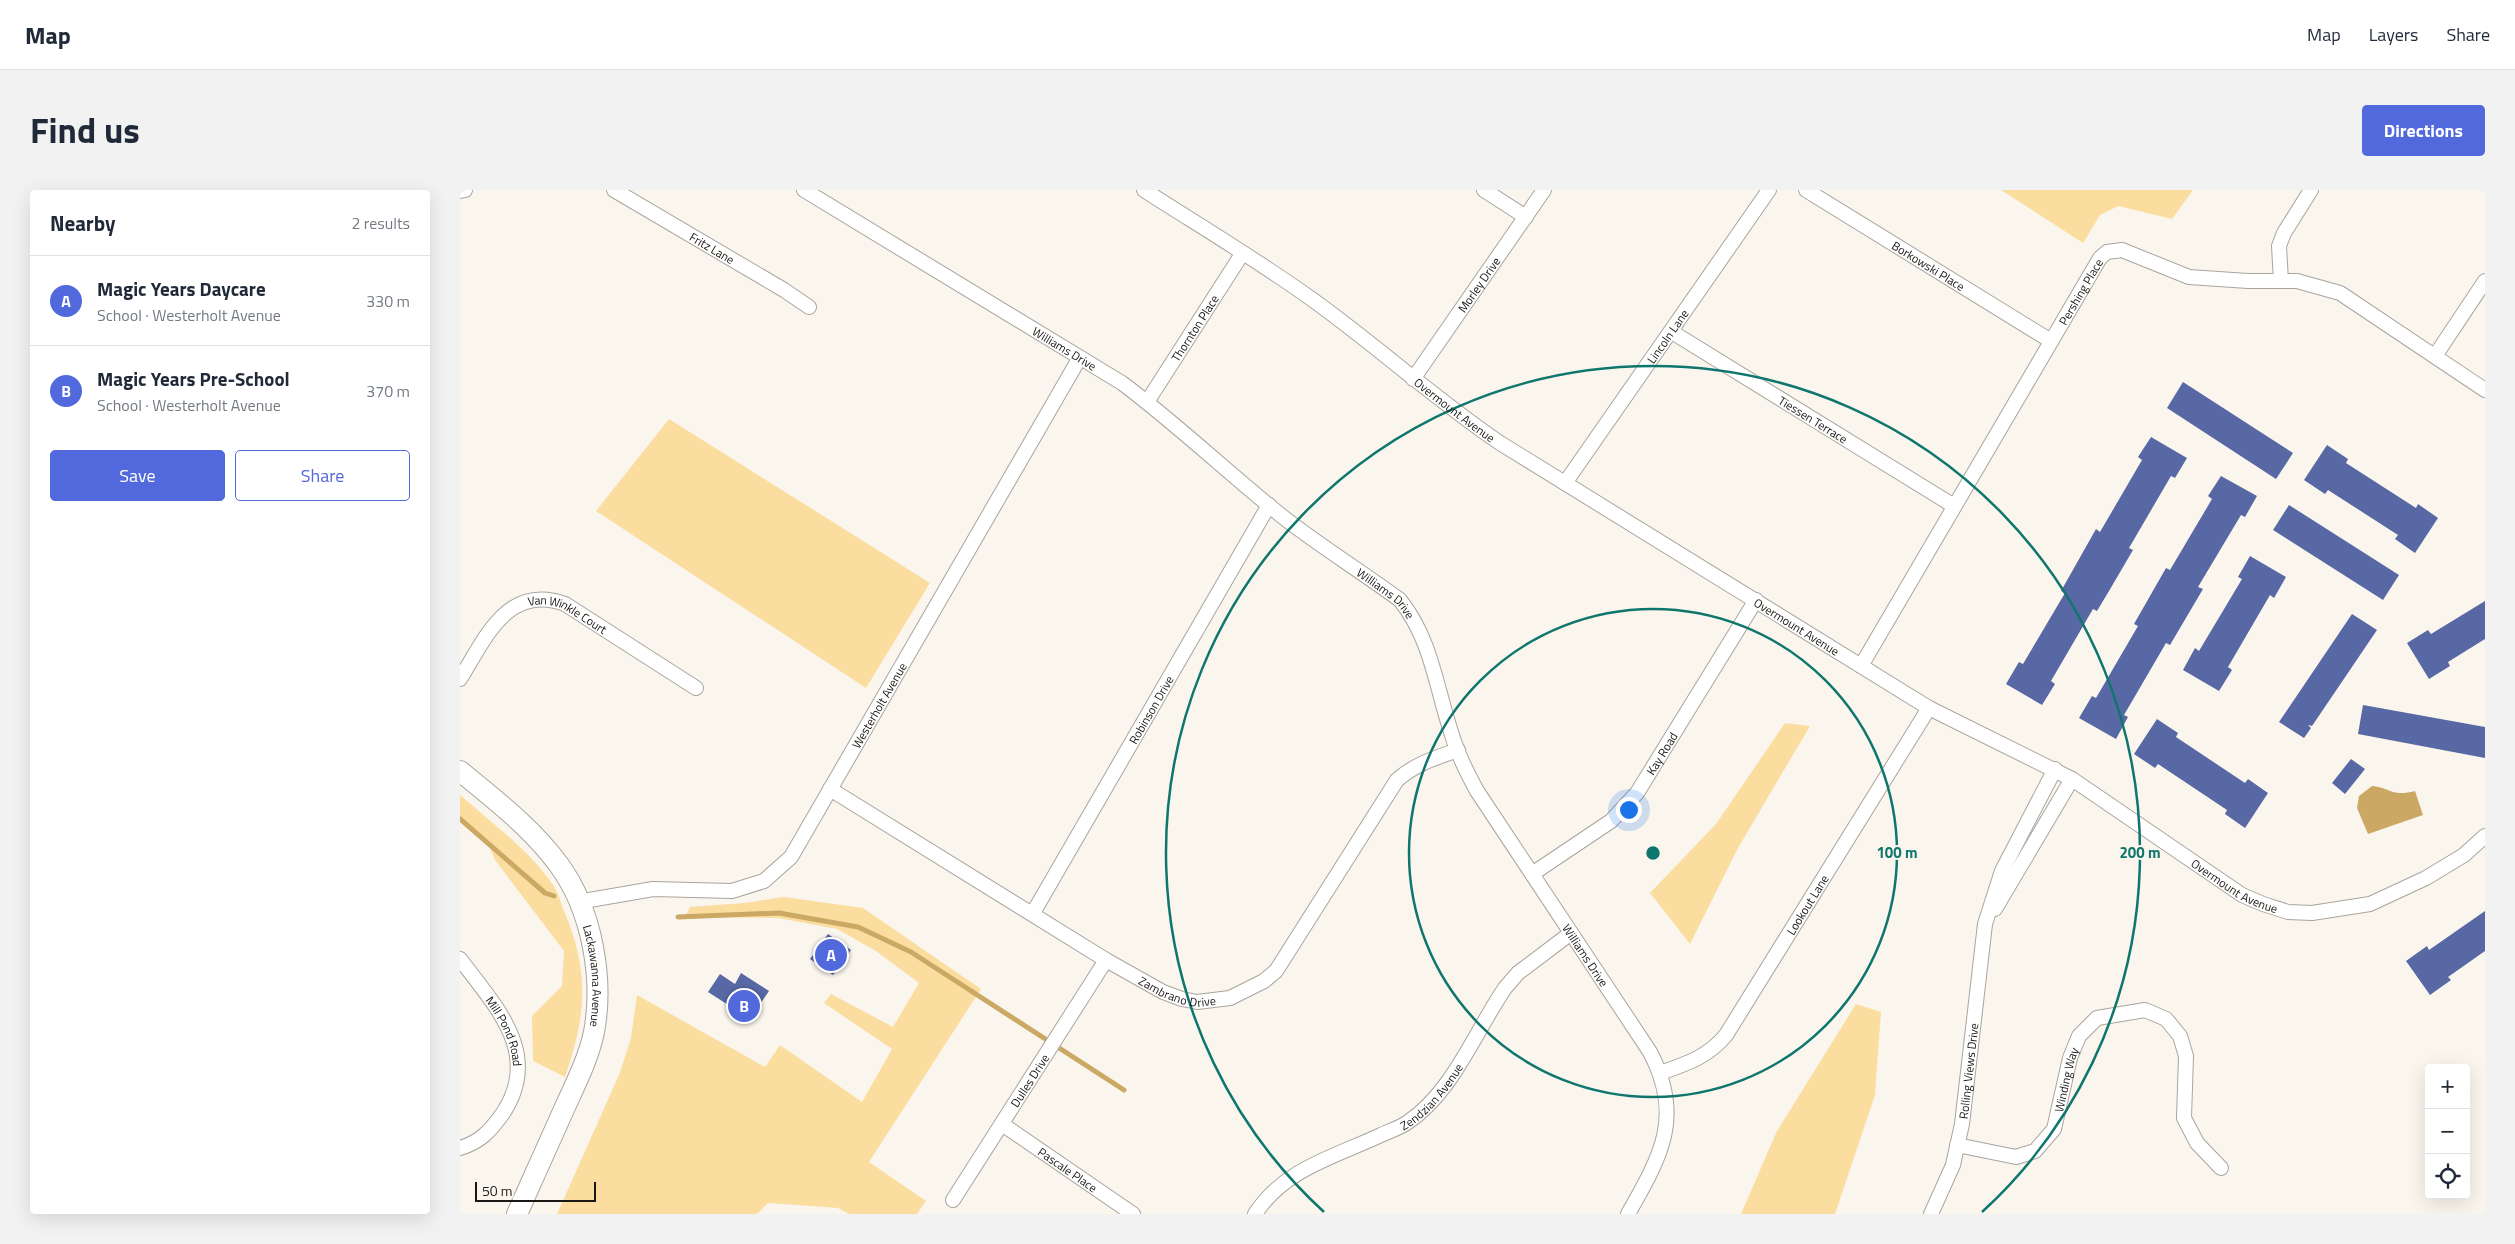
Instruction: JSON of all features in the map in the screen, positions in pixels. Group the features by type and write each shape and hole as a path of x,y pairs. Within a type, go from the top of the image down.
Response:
{"street":[{"path":"460,191 465,190"},
{"name":"Fritz Lane","path":"614,190 784,290 809,307"},
{"name":"Williams Drive","path":"804,190 1122,384 1148,402 1269,505 1400,600 1411,613 1425,639 1458,750 1477,791 1650,1052 1660,1073 1666,1102 1663,1145 1655,1167 1628,1214"},
{"name":"Overmount Avenue","path":"1144,190 1312,300 1375,346 1413,379 1492,438 1929,708 2072,779 2242,895 2288,912 2340,910 2370,904 2426,878 2464,855 2485,836"},
{"path":"1484,190 1526,217"},
{"name":"Morley Drive","path":"1413,379 1544,190"},
{"name":"Lincoln Lane","path":"1565,482 1672,332 1769,190"},
{"name":"Borkowski Place","path":"1806,190 2051,341"},
{"path":"2281,281 2279,246 2284,233 2311,190"},
{"name":"Pershing Place","path":"1861,666 2100,258 2114,250 2142,256 2161,267 2189,277 2313,284 2340,293 2485,390"},
{"name":"Thornton Place","path":"1148,402 1242,254"},
{"path":"2435,356 2485,281"},
{"name":"Tiessen Terrace","path":"1672,332 1954,506"},
{"name":"Westerholt Avenue","path":"578,902 645,889 732,891 764,881 791,857 1079,358"},
{"name":"Robinson Drive","path":"1033,913 1269,505"},
{"name":"Van Winkle Court","path":"460,679 503,614 524,602 539,599 554,600 565,604 696,688"},
{"name":"Kay Road","path":"1532,874 1611,821 1637,793 1756,600"},
{"name":"Lookout Lane","path":"1660,1073 1700,1058 1716,1048 1726,1035 1929,708"},
{"name":"Zambrano Drive","path":"830,789 1033,913 1106,960 1163,992 1196,1002 1230,998 1264,981 1276,971 1397,780 1410,769 1458,750"},
{"name":"Rolling Views Drive","path":"1931,1214 1953,1165 1962,1124 1985,924 2002,871 2055,769"},
{"name":"Lackawanna Avenue","path":"460,771 512,814 541,842 560,866 578,902 592,939 597,999 594,1033 572,1093 517,1214"},
{"name":"Rolling Views Drive","path":"1985,924 2072,779"},
{"name":"Zendzian Avenue","path":"1255,1214 1274,1189 1290,1176 1307,1166 1407,1123 1437,1099 1505,988 1518,973 1571,933"},
{"name":"Mill Pond Road","path":"460,960 500,1011 512,1033 518,1057 517,1078 508,1105 489,1132 475,1144 460,1148"},
{"name":"Dulles Drive","path":"953,1200 1106,960"},
{"name":"Winding Way","path":"1957,1145 2016,1157 2036,1151 2054,1129 2070,1058 2079,1036 2097,1018 2145,1010 2166,1018 2180,1036 2186,1056 2184,1118 2197,1143 2221,1168"},
{"name":"Pascale Place","path":"1002,1124 1133,1214"}],"shaded area":[{"path":"2001,190 2193,190 2172,219 2118,206 2100,215 2083,243"},
{"path":"669,419 930,583 866,688 596,511"},
{"path":"1785,723 1810,726 1738,848 1690,944 1650,893 1716,824"},
{"path":"2372,786 2396,793 2415,791 2423,815 2368,834 2357,808 2359,796"},
{"path":"460,795 510,837 533,860 555,888 565,913 578,956 582,976 582,995 577,1034 565,1077 533,1061 532,1016 562,986 564,951 495,860 489,846 460,819"},
{"path":"784,897 863,908 981,989 869,1162 926,1201 917,1214 849,1214 838,1208 768,1203 757,1214 557,1214 619,1075 631,1038 637,995 765,1067 780,1045 862,1102 892,1049 824,1003 831,994 893,1027 919,983 876,951 837,929 778,918 685,917 690,907 744,903"},
{"path":"1856,1004 1881,1012 1875,1095 1835,1214 1741,1214 1777,1131"}],"building":[{"path":"2183,382 2293,453 2276,479 2167,408"},
{"path":"2151,437 2187,458 2175,478 2171,476 2129,548 2133,550 2097,611 2093,609 2051,681 2055,684 2042,705 2006,684 2019,662 2023,664 2065,593 2061,591 2096,529 2100,532 2142,460 2138,457"},
{"path":"2327,445 2348,459 2346,463 2416,508 2418,504 2438,518 2415,553 2395,539 2398,535 2328,490 2325,494 2304,480"},
{"path":"2221,476 2257,496 2245,517 2241,515 2198,587 2203,589 2170,645 2166,643 2124,715 2128,717 2116,739 2079,718 2092,696 2096,698 2138,626 2134,624 2166,568 2170,570 2212,499 2208,496"},
{"path":"2289,505 2399,575 2383,600 2273,530"},
{"path":"2250,556 2286,577 2274,598 2270,595 2228,667 2232,670 2219,691 2183,670 2195,648 2199,651 2242,579 2238,577"},
{"path":"2485,601 2485,639 2448,662 2450,666 2429,679 2407,643 2428,630 2431,634"},
{"path":"2352,614 2377,630 2312,726 2308,725 2311,728 2304,738 2279,722"},
{"path":"2363,705 2485,727 2485,758 2358,734"},
{"path":"2157,719 2178,733 2176,737 2245,783 2248,779 2268,793 2245,828 2225,814 2227,810 2158,764 2155,768 2134,754"},
{"path":"2351,759 2365,769 2345,794 2332,783"},
{"path":"2485,911 2485,951 2448,977 2451,980 2430,995 2406,961 2427,946 2429,950"},
{"path":"828,934 851,950 833,975 810,959"},
{"path":"741,973 769,991 750,1019 708,992 720,974 735,984"}],"waterway":[{"path":"460,819 545,893 554,896"},
{"path":"678,917 779,913 858,927 911,952 1124,1090"}],"place":[{"name":"Magic Years Daycare","path":"831,955"},
{"name":"Magic Years Pre-School","path":"744,1006"}]}
